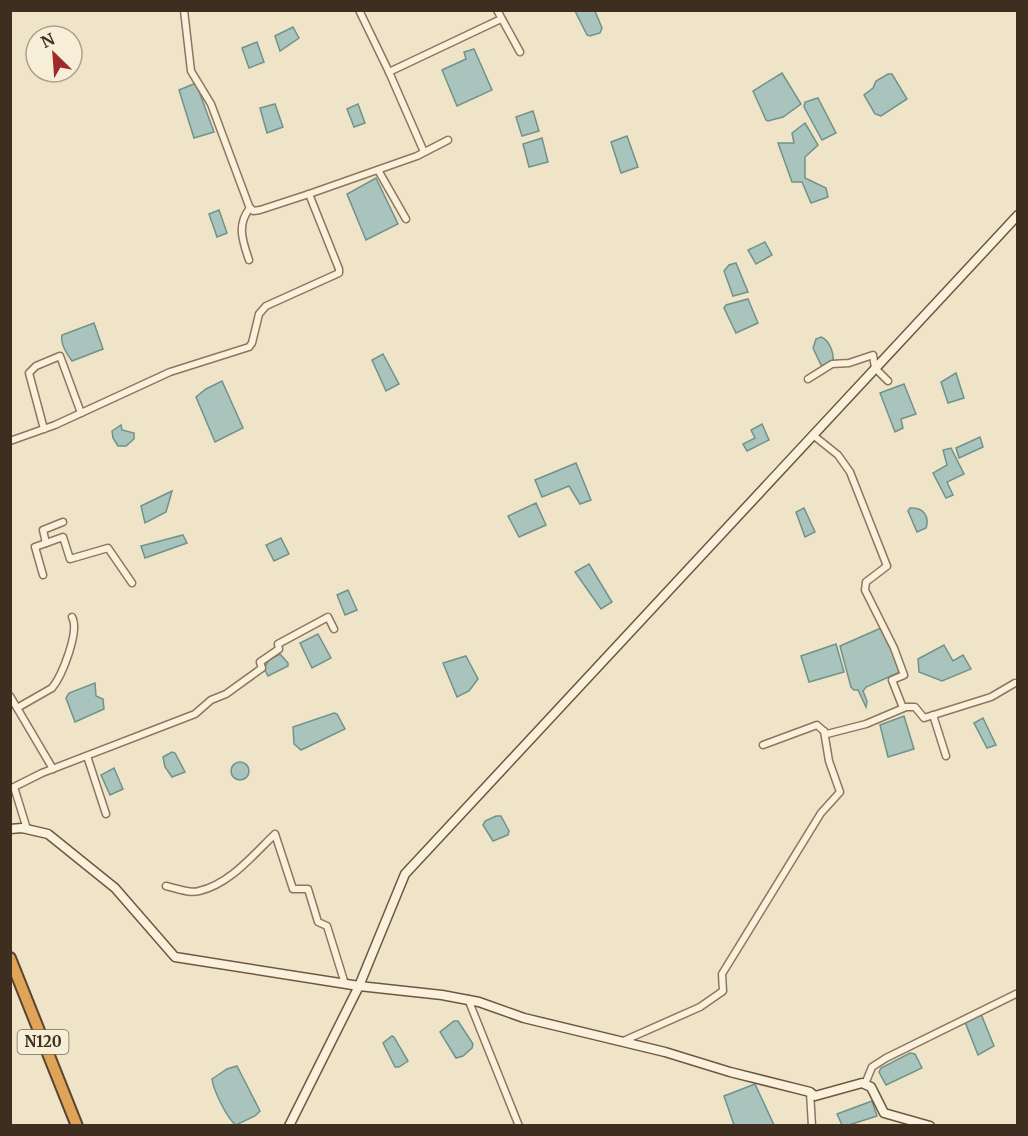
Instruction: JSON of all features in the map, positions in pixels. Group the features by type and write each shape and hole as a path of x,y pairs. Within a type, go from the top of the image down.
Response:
{"highway":[{"name":"N120","path":"10,958 77,1125"}],"street":[{"path":"184,10 191,71 211,104 252,211 378,170 448,140"},
{"path":"359,10 424,152"},
{"path":"497,10 520,52"},
{"path":"389,72 501,19"},
{"path":"378,170 406,219"},
{"path":"10,441 44,429 170,372 249,347 259,314 266,306 337,275 339,270 309,194"},
{"path":"249,260 241,233 246,213 250,208"},
{"path":"289,1125 359,986 405,874 1017,215"},
{"path":"808,379 832,364 849,363 873,355 875,368 888,381"},
{"path":"44,429 29,373 36,366 60,356 81,413"},
{"path":"813,435 838,455 850,472 887,566 866,582 865,590 894,648 904,675 892,680 903,708"},
{"path":"46,543 43,530 63,522"},
{"path":"43,574 35,547 63,537 70,559 108,548 132,583"},
{"path":"16,708 52,688 56,683 74,630 75,622 72,616"},
{"path":"27,829 14,787 53,769 195,714 211,700 226,694 262,668 260,663 279,649 278,644 328,617 334,629"},
{"path":"763,745 817,724 827,734 866,724 903,708 915,707 924,718 991,697 1017,685"},
{"path":"10,696 53,769"},
{"path":"933,715 946,756"},
{"path":"621,1042 700,1007 723,991 722,974 821,813 840,792 830,762 824,731"},
{"path":"87,756 106,814"},
{"path":"10,829 27,829 48,834 115,888 175,957 345,984 468,999 524,1018 810,1092 814,1096 861,1083 871,1087 884,1113 930,1125"},
{"path":"166,886 197,892 213,885 235,873 275,834 293,889 298,891 308,889 318,922 327,926 345,984"},
{"path":"865,1084 872,1067 886,1058 1017,993"},
{"path":"468,999 519,1125"},
{"path":"810,1092 812,1125"}],"water":[{"path":"575,11 595,11 602,28 600,33 587,35"},
{"path":"293,27 299,38 280,51 275,36"},
{"path":"257,42 264,62 249,68 242,48"},
{"path":"474,49 492,90 457,106 442,70 466,59 464,52"},
{"path":"782,73 801,104 783,117 768,121 753,91"},
{"path":"892,74 907,99 881,116 875,114 864,95 873,88 876,81"},
{"path":"196,83 214,132 194,138 179,90"},
{"path":"818,98 836,133 822,140 804,107 805,102"},
{"path":"275,104 283,127 267,133 260,108"},
{"path":"358,104 365,123 354,127 347,109"},
{"path":"533,111 539,131 522,136 516,117"},
{"path":"805,123 818,145 805,157 805,178 826,188 828,197 811,203 802,182 792,182 778,143 794,143 792,133"},
{"path":"627,136 638,167 621,173 611,142"},
{"path":"542,138 548,162 529,167 523,144"},
{"path":"376,178 398,224 366,240 347,194"},
{"path":"219,210 227,233 217,237 209,214"},
{"path":"765,242 772,255 756,264 748,250"},
{"path":"736,263 748,292 733,296 724,271 729,265"},
{"path":"748,299 758,323 736,333 724,308 726,305"},
{"path":"94,323 103,349 72,361 63,345 62,335"},
{"path":"821,337 829,344 833,354 833,361 825,366 821,365 813,348 816,339"},
{"path":"383,354 399,384 386,391 372,360"},
{"path":"956,373 964,398 948,403 941,382"},
{"path":"222,381 243,428 215,442 196,397"},
{"path":"904,384 916,414 901,419 903,428 895,432 880,393"},
{"path":"762,424 769,440 747,451 743,444 755,438 751,430"},
{"path":"121,425 122,430 134,433 134,439 126,446 118,446 113,438 112,431"},
{"path":"980,437 983,447 959,458 956,448"},
{"path":"951,448 964,474 947,482 953,495 946,498 933,473 947,465 943,450"},
{"path":"576,463 591,500 580,504 569,486 542,497 535,480"},
{"path":"172,491 166,512 145,523 141,506"},
{"path":"536,503 546,525 519,537 508,516"},
{"path":"804,508 815,532 805,537 796,512"},
{"path":"910,508 919,509 924,513 927,520 926,528 917,532 908,511"},
{"path":"183,535 187,543 145,558 141,546"},
{"path":"281,538 289,554 274,561 266,545"},
{"path":"589,564 612,602 601,609 575,572"},
{"path":"348,590 357,610 345,615 337,595"},
{"path":"881,628 890,642 900,672 866,687 863,691 867,701 866,707 858,690 851,687 840,646"},
{"path":"318,634 331,658 312,668 300,643"},
{"path":"836,644 844,672 809,682 801,656"},
{"path":"944,645 953,661 963,655 971,669 942,681 919,672 918,659"},
{"path":"280,654 288,666 268,676 264,668 269,660"},
{"path":"466,656 478,679 469,691 457,697 443,663"},
{"path":"95,683 96,696 103,699 104,709 75,722 66,698 69,693"},
{"path":"334,713 337,714 345,729 301,750 294,744 293,727"},
{"path":"904,716 914,749 888,757 880,725"},
{"path":"983,718 996,745 987,748 974,723"},
{"path":"172,752 175,753 185,772 172,777 165,767 163,757"},
{"path":"240,762 246,765 249,771 246,777 240,780 234,777 231,771 234,765"},
{"path":"114,768 123,789 110,795 101,775"},
{"path":"501,816 509,831 508,835 493,841 483,825 485,821"},
{"path":"981,1014 994,1046 978,1055 965,1022"},
{"path":"454,1021 458,1021 473,1044 463,1056 456,1058 440,1032"},
{"path":"392,1036 408,1061 399,1067 395,1067 383,1043"},
{"path":"910,1053 915,1054 922,1068 886,1085 879,1072 881,1068"},
{"path":"237,1066 260,1111 236,1125 221,1104 212,1079 227,1069"},
{"path":"755,1084 774,1125 734,1125 724,1096"},
{"path":"872,1101 877,1116 842,1125 837,1114"}]}
